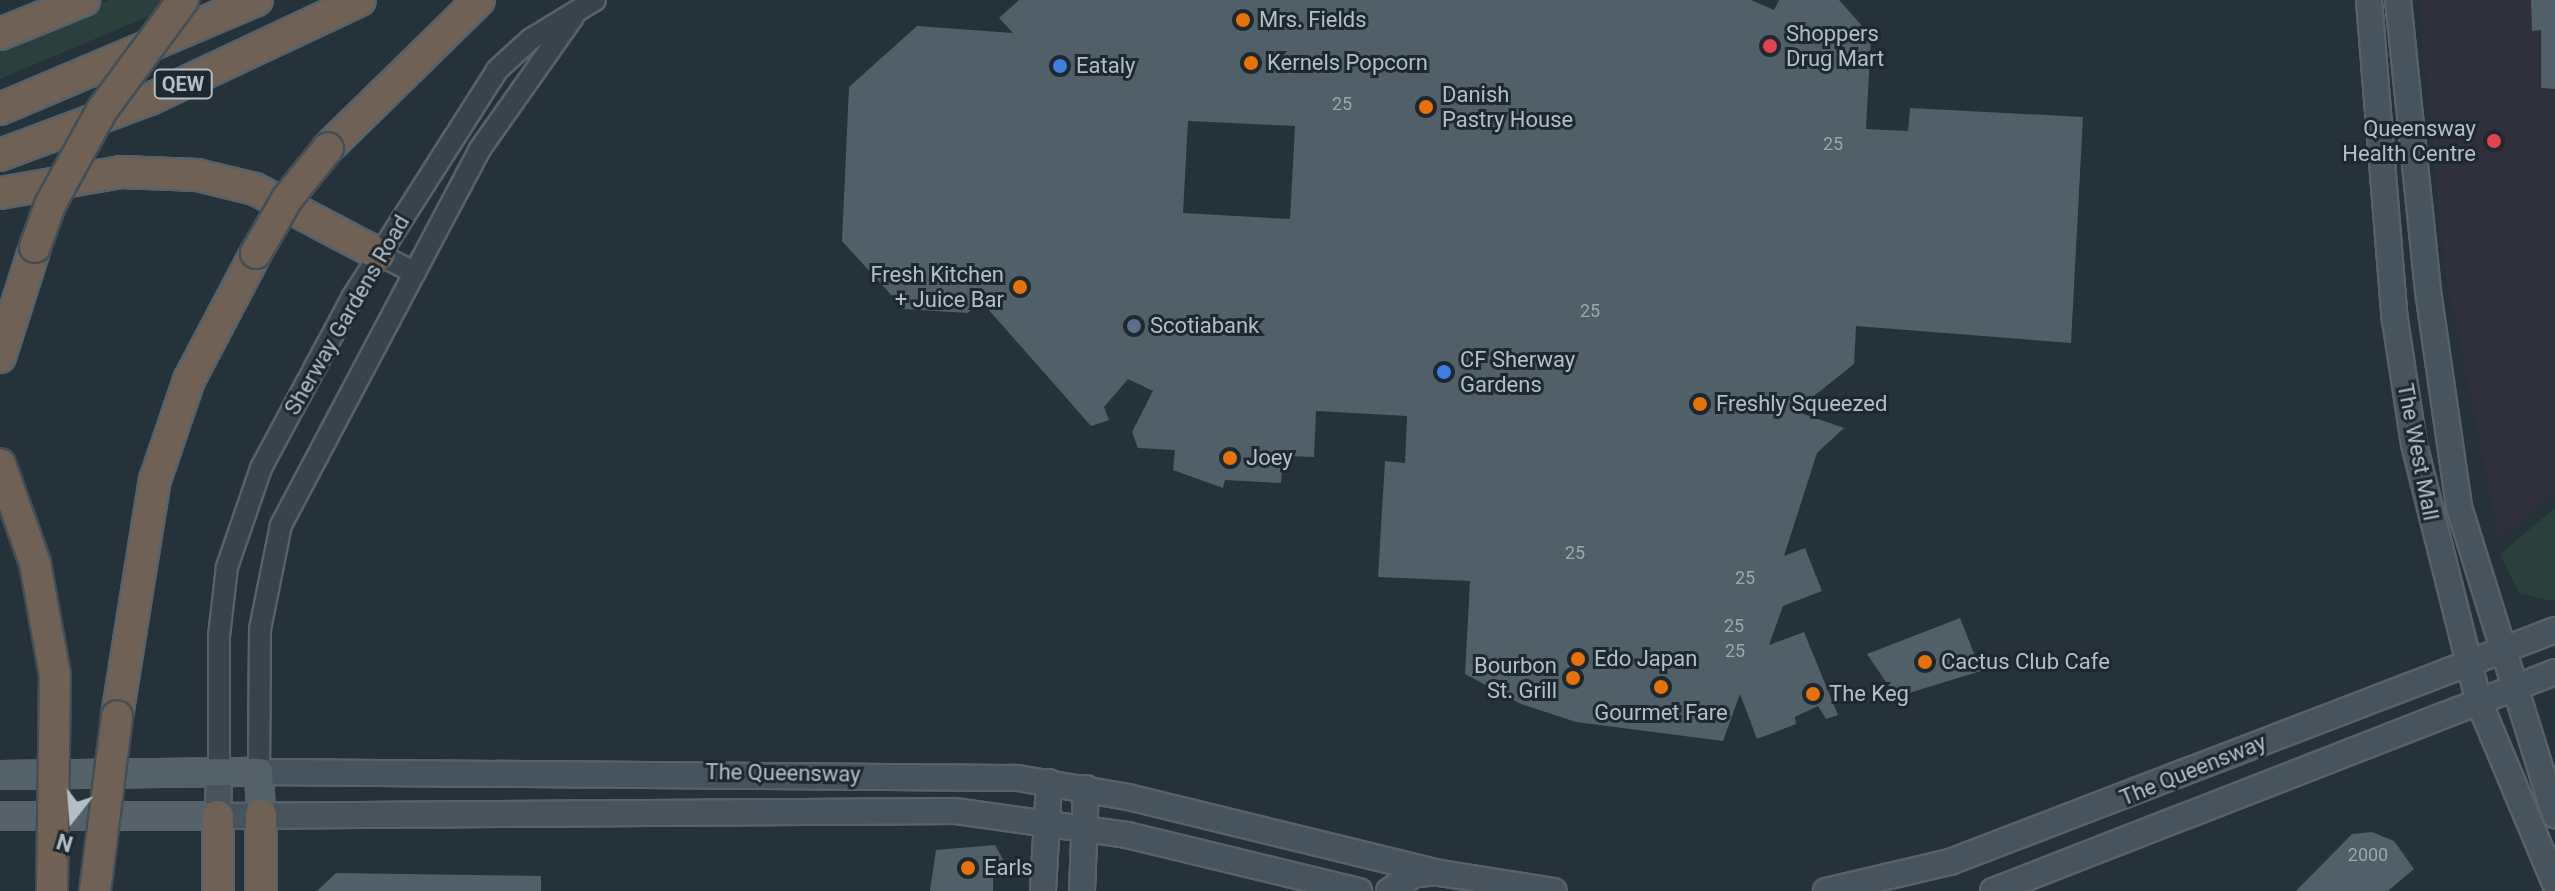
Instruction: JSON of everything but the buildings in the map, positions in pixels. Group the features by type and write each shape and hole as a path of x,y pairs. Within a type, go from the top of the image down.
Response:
{"highway":[{"path":"0,34 84,0"},
{"path":"0,357 50,205 102,110 183,0"},
{"path":"0,109 257,0"},
{"name":"QEW","path":"0,155 150,99 360,0"},
{"path":"95,891 117,716 155,480 189,380 287,199 328,148 479,0"},
{"path":"0,193 121,172 197,175 255,189 380,255"},
{"path":"0,464 35,563 52,652 58,743 52,891"},
{"path":"261,815 261,891"},
{"path":"218,816 218,891"}],"main road":[{"name":"The West Mall","path":"2369,0 2395,320 2414,444 2479,702 2555,884"},
{"name":"The West Mall","path":"2398,0 2444,412 2459,507 2513,689 2555,815"},
{"name":"The Queensway","path":"1826,891 1950,862 2555,630"},
{"name":"The Queensway","path":"1993,891 2555,672"},
{"name":"The Queensway","path":"0,775 259,772 938,775 1049,782 1086,788 1440,873 1554,891"},
{"name":"Sherway Gardens Road","path":"259,772 261,815"},
{"name":"Sherway Gardens Road","path":"218,816 219,774"},
{"path":"1043,891 1049,782"},
{"path":"1082,891 1086,788"},
{"name":"The Queensway","path":"0,816 907,809 1085,827 1359,891"},
{"path":"1389,891 1415,874 1440,873"}],"street":[{"name":"Sherway Gardens Road","path":"219,774 219,636 227,567 261,468 307,376 497,70 531,39 595,0"},
{"name":"Sherway Gardens Road","path":"259,772 260,629 281,525 480,149 576,14"},
{"path":"398,228 429,246"},
{"path":"380,255 415,273"}],"shaded area":[{"name":"Queensway Health Centre","path":"2419,0 2555,0 2555,494 2499,540 2445,274"}],"green space":[{"path":"109,0 187,0 0,79 0,45"},
{"path":"2555,508 2555,600 2551,601 2519,593 2500,554"}],"place":[{"name":"Mrs. Fields","path":"1243,20"},
{"name":"Shoppers Drug Mart","path":"1770,46"},
{"name":"Kernels Popcorn","path":"1251,63"},
{"name":"Eataly","path":"1060,66"},
{"name":"Danish Pastry House","path":"1426,107"},
{"name":"Queensway Health Centre","path":"2494,141"},
{"name":"Fresh Kitchen + Juice Bar","path":"1020,287"},
{"name":"Scotiabank","path":"1134,326"},
{"name":"CF Sherway Gardens","path":"1444,372"},
{"name":"Freshly Squeezed","path":"1700,404"},
{"name":"Joey","path":"1230,458"},
{"name":"Edo Japan","path":"1578,659"},
{"name":"Cactus Club Cafe","path":"1925,662"},
{"name":"Bourbon St. Grill","path":"1573,678"},
{"name":"Gourmet Fare","path":"1661,687"},
{"name":"The Keg","path":"1813,694"},
{"name":"Earls","path":"968,868"}]}
